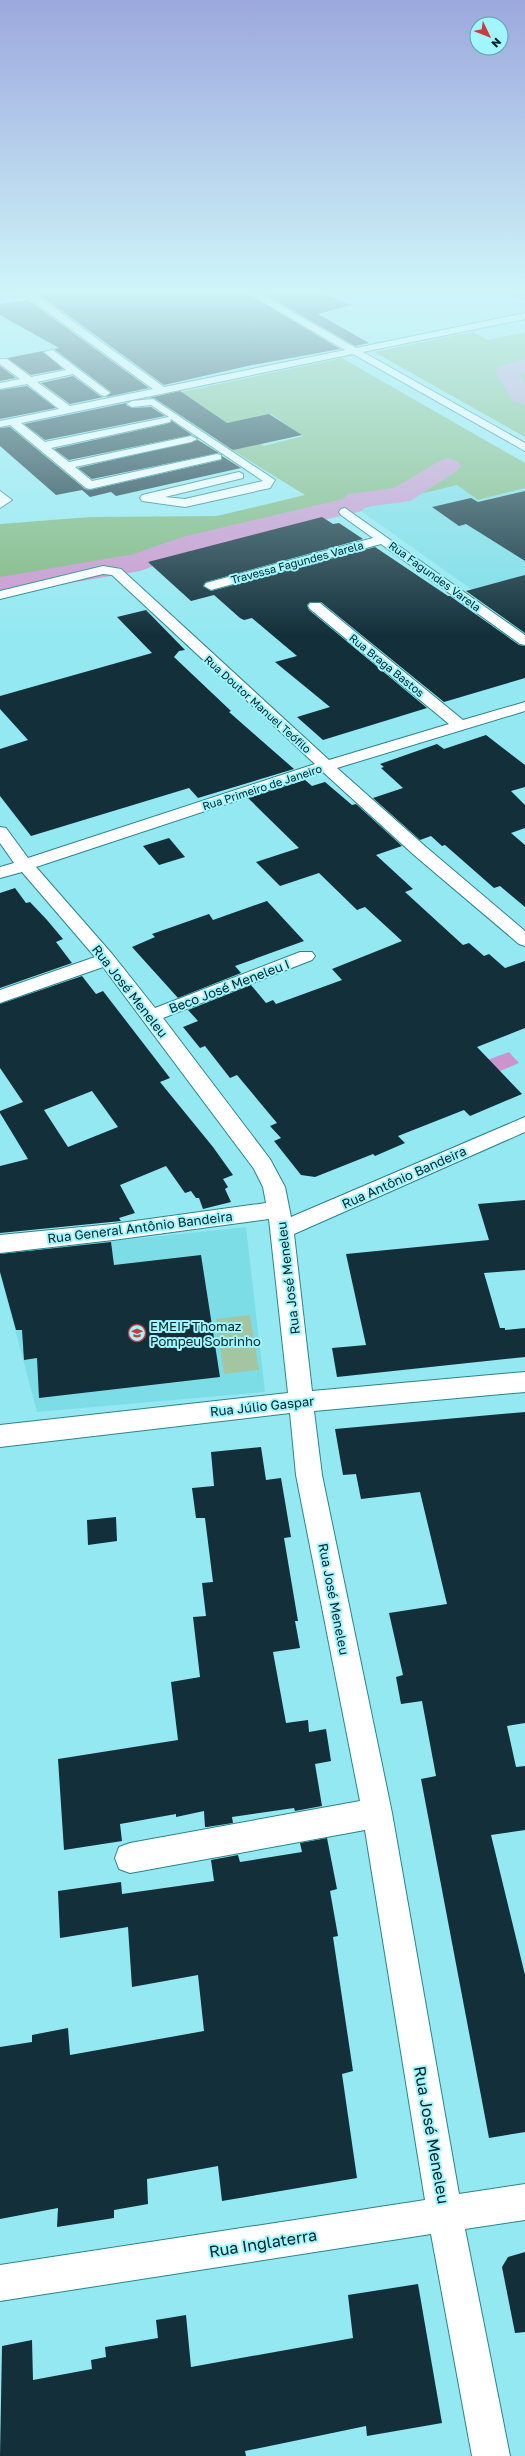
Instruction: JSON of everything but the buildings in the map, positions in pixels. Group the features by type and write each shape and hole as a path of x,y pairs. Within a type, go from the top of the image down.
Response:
{"street":[{"path":"63,407 68,410"},
{"path":"16,424 85,407"},
{"path":"0,424 16,424 117,407"},
{"path":"159,407 269,480 266,485 185,503 146,498 239,476"},
{"path":"452,407 525,448"},
{"path":"43,446 166,420"},
{"path":"16,424 88,485 93,486 217,457"},
{"path":"66,466 191,439"},
{"path":"0,495 6,500 0,504"},
{"name":"Rua Fagundes Varela","path":"345,512 525,641"},
{"name":"Travessa Fagundes Varela","path":"211,586 383,539"},
{"name":"Rua Doutor Manuel Teófilo","path":"0,595 103,570 111,570 120,576 420,851 525,940"},
{"name":"Rua Braga Bastos","path":"315,606 460,725"},
{"name":"Rua Primeiro de Janeiro","path":"0,874 326,766 525,706"},
{"name":"Rua José Meneleu","path":"0,832 25,865 107,959 152,1016 192,1074 263,1165 274,1187 282,1230 309,1475 377,1813 446,2215 491,2456"},
{"name":"Beco José Meneleu I","path":"152,1016 306,956"},
{"path":"0,997 107,959"},
{"name":"Rua Antônio Bandeira","path":"282,1230 525,1124"},
{"name":"Rua General Antônio Bandeira","path":"0,1244 113,1232 279,1209"},
{"name":"Rua Júlio Gaspar","path":"0,1436 300,1402 525,1382"},
{"path":"130,1858 377,1813"},
{"name":"Rua Inglaterra","path":"0,2283 525,2202"}],"shaded area":[{"path":"457,485 478,500 525,488 525,627 358,509"},
{"path":"509,1052 519,1063 493,1074 482,1062"},
{"name":"EMEIF Thomaz Pompeu Sobrinho","path":"246,1227 265,1392 37,1412 0,1273 0,1253"}],"green space":[{"path":"202,407 427,407 525,463 525,488 478,500 457,485 0,597 0,524 90,517 217,516 305,495 216,440 244,434 264,446 303,436 271,414 228,424"},
{"path":"471,407 525,407 525,437"},
{"path":"250,1315 259,1370 224,1374 216,1319"}],"waterway":[{"path":"0,586 140,562 192,543 352,505 357,500 401,495 448,466"}],"place":[{"name":"EMEIF Thomaz Pompeu Sobrinho","path":"137,1333"}]}
